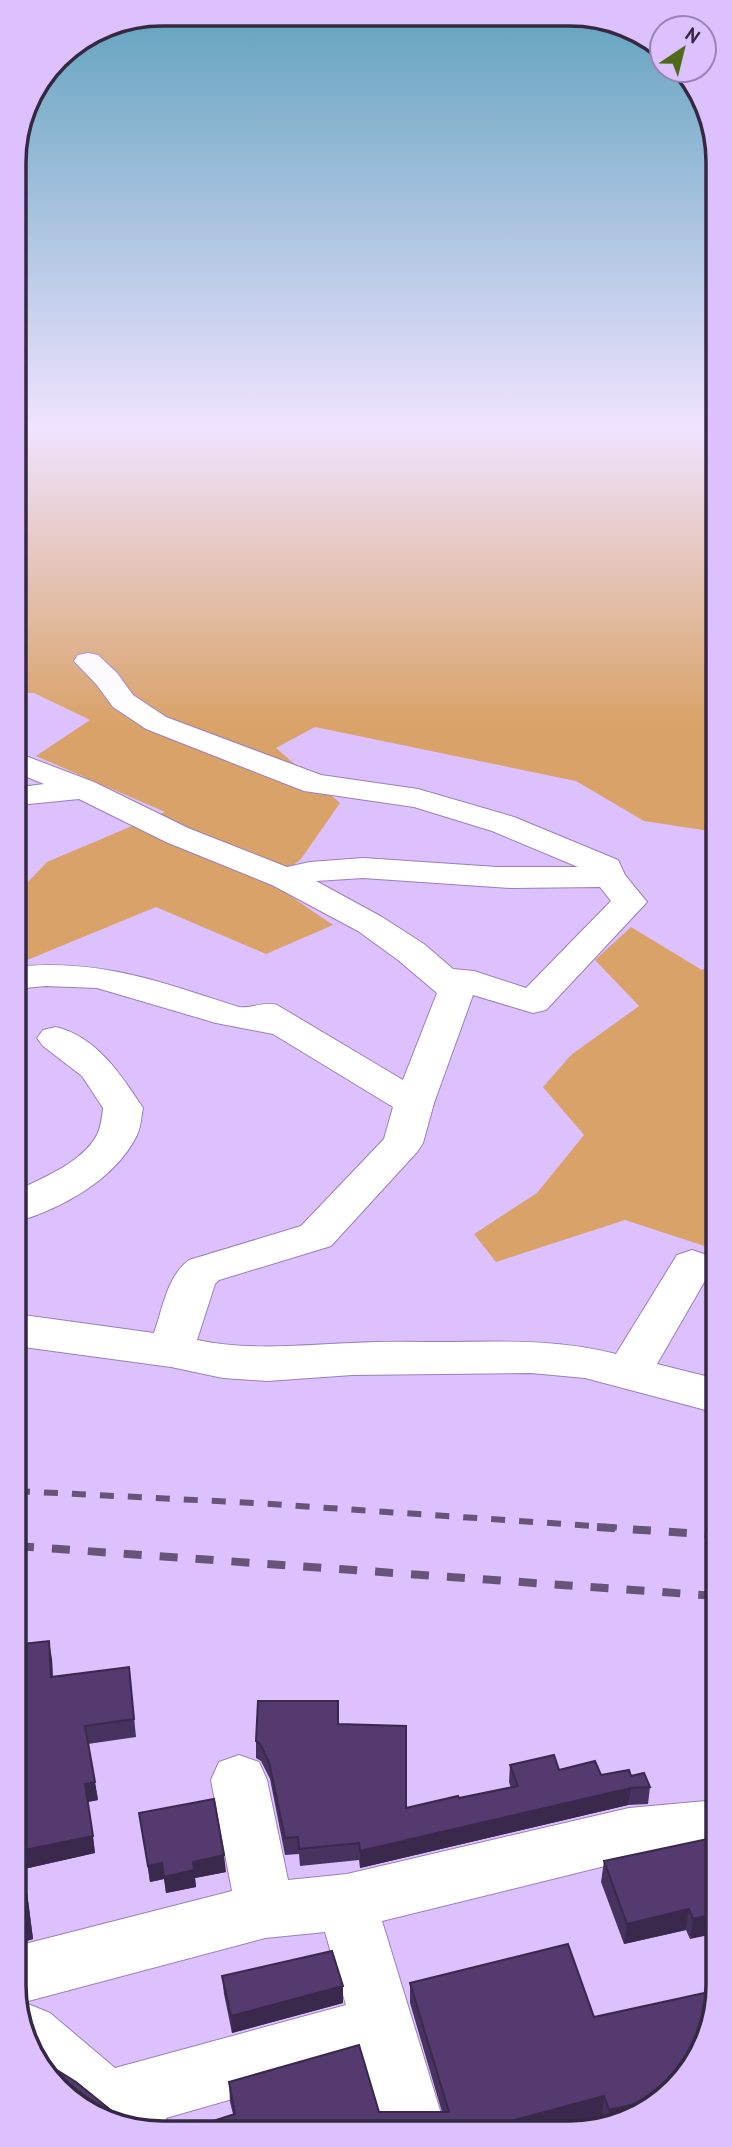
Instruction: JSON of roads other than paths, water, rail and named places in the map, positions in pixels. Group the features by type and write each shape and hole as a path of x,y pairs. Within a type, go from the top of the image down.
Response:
{"street":[{"path":"88,661 107,679 123,701 156,723 315,784 418,798 503,824 606,867 609,877 630,902 533,1002 461,979 447,981"},
{"path":"27,766 83,789 177,835 284,877 370,924 456,990 414,1102 403,1143 316,1236 204,1270 195,1277 171,1351"},
{"path":"27,794 83,789"},
{"path":"284,877 307,871 370,867 497,877 609,877"},
{"path":"27,977 76,974 121,980 224,1014 285,1025"},
{"path":"190,975 285,1025 414,1102"},
{"path":"26,1203 70,1180 103,1154 118,1133 123,1108 96,1068 56,1038"},
{"path":"628,1373 694,1266"},
{"path":"26,1331 171,1351 223,1362 267,1365 352,1359 531,1357 585,1362 705,1393"},
{"path":"239,1780 265,1910"},
{"path":"26,1973 265,1910 347,1902 629,1834 705,1827"},
{"path":"347,1902 410,2121"},
{"path":"126,2116 383,2025"},
{"path":"43,2051 120,2114"}],"railway":[{"path":"26,1492 255,1503 623,1528"},
{"path":"597,1527 705,1534"},
{"path":"26,1547 705,1595"}]}
